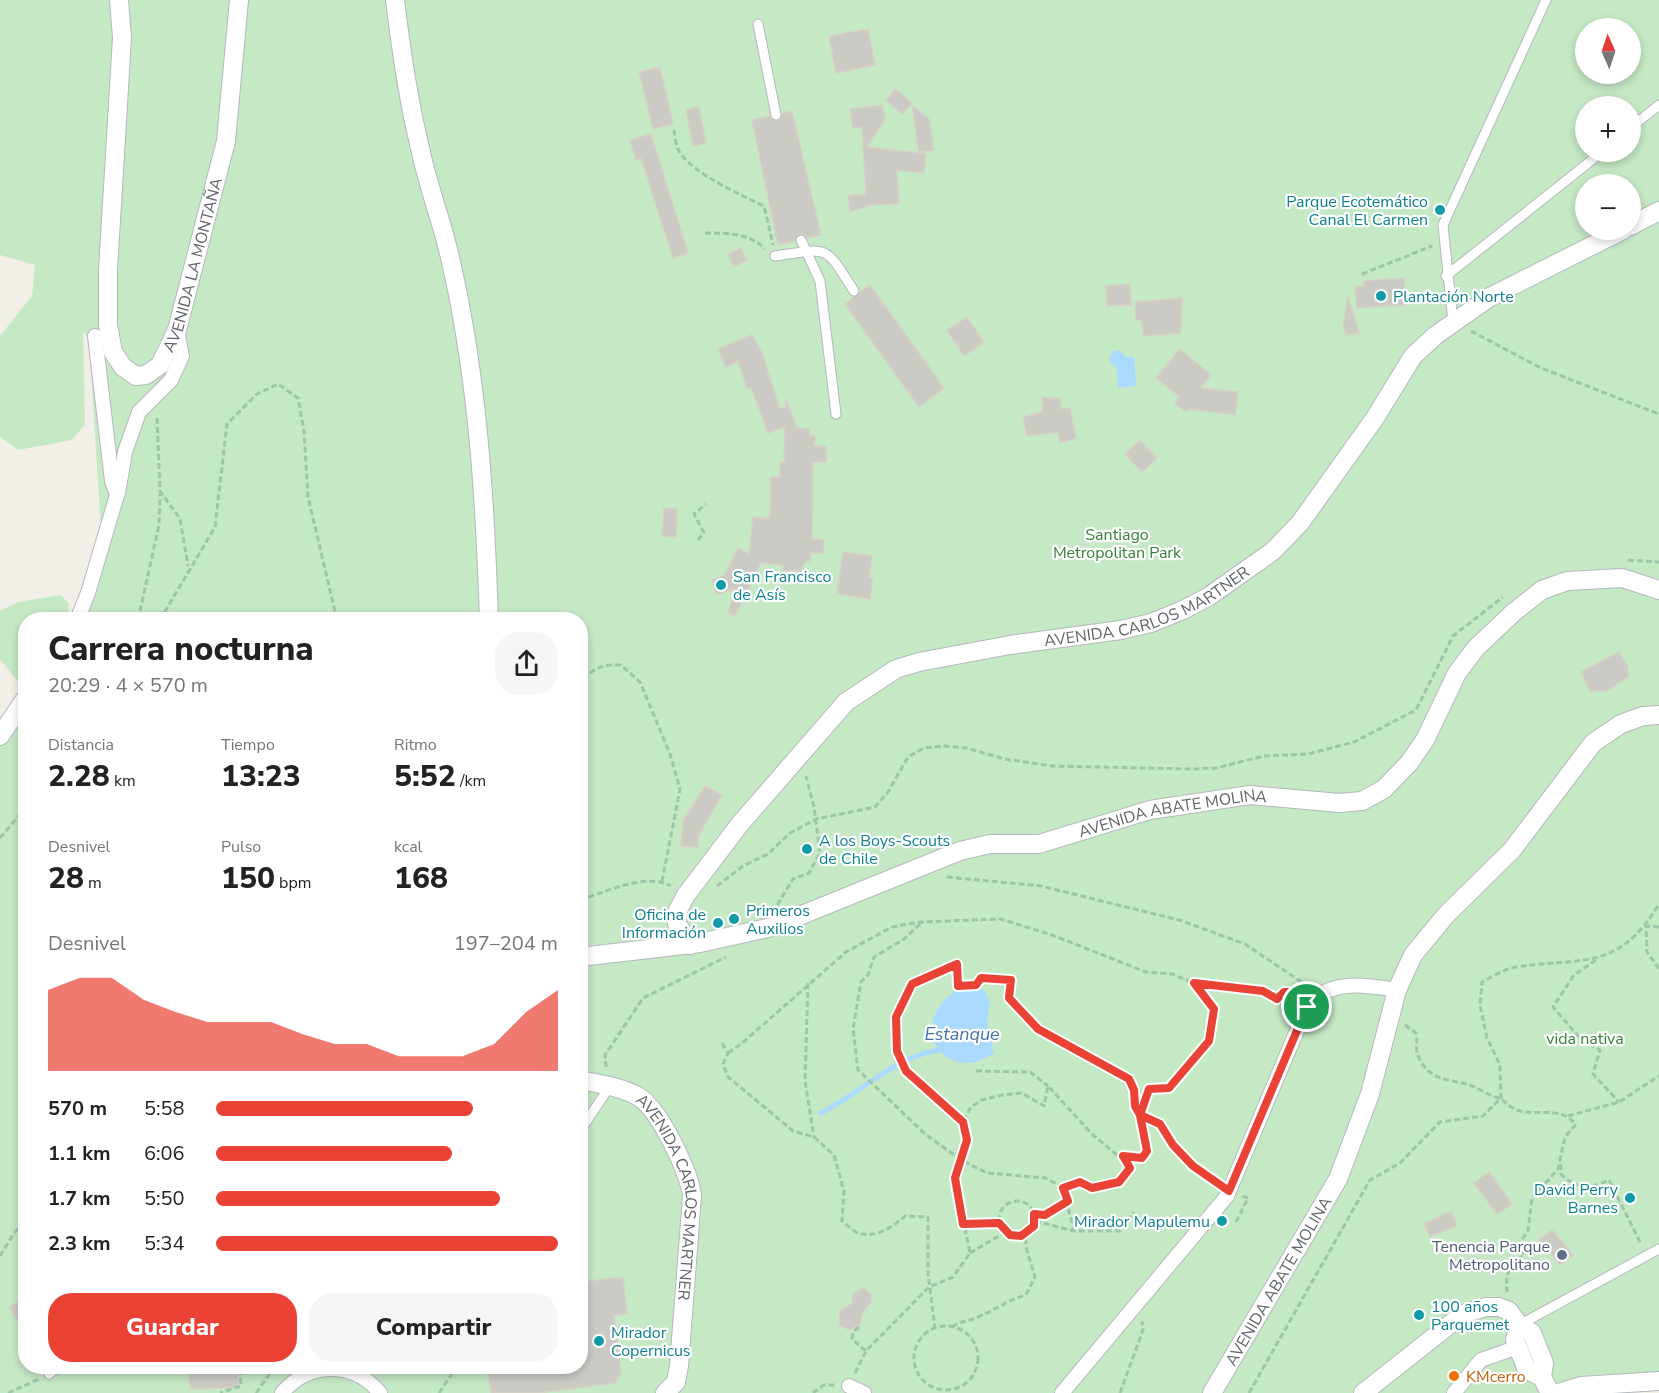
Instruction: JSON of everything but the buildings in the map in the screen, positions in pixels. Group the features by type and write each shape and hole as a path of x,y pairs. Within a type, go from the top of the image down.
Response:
{"street":[{"name":"AVENIDA LA MONTAÑA","path":"119,0 122,38 108,270 109,339 113,352 123,367 136,376 146,375 160,365 177,330 226,141 239,0"},
{"path":"395,0 400,50 420,151 452,262 471,364 481,448 489,612"},
{"path":"1641,220 1659,211"},
{"name":"AVENIDA CARLOS MARTNER","path":"690,945 677,924 678,910 686,895 740,824 846,702 896,669 1010,645 1121,630 1151,623 1208,597 1273,550 1300,523 1375,418 1413,356 1453,322 1490,297 1603,240"},
{"path":"80,612 117,495 125,452 140,412 171,380 182,356 177,330"},
{"path":"95,336 112,481 117,495"},
{"name":"AVENIDA ABATE MOLINA","path":"588,956 690,945 772,927 960,851 990,844 1039,844 1150,810 1250,795 1339,803 1362,801 1384,789 1409,763 1425,740 1457,673 1476,648 1514,612 1542,590 1567,581 1623,578 1659,590"},
{"path":"0,736 18,709"},
{"name":"AVENIDA ABATE MOLINA","path":"1212,1393 1338,1179 1370,1094 1397,990 1413,955 1446,915 1512,850 1593,743 1621,724 1644,716 1659,715"},
{"path":"1062,1393 1229,1191 1307,1007 1317,993 1355,983 1397,990"},
{"name":"AVENIDA CARLOS MARTNER","path":"588,1079 608,1078 641,1098 659,1121 688,1172 691,1183 692,1196 679,1366 676,1382 665,1393"},
{"path":"1363,1393 1463,1314 1486,1307 1498,1307 1532,1333 1544,1363 1546,1385"},
{"path":"1514,1318 1515,1340 1527,1370 1546,1385"},
{"path":"1454,1393 1481,1360 1518,1347"},
{"path":"282,1393 309,1374"},
{"path":"356,1374 369,1379 380,1393"},
{"path":"1558,1393 1581,1386 1659,1381"},
{"path":"849,1386 864,1393"}],"lane":[{"path":"1453,322 1446,276 1443,225 1546,0"},
{"path":"758,24 776,115"},
{"path":"1641,119 1659,105"},
{"path":"1446,276 1589,162"},
{"path":"801,240 820,281 836,414"},
{"path":"776,256 822,250 832,256 854,291"},
{"path":"588,1116 608,1078"},
{"path":"1514,1318 1659,1249"},
{"path":"1596,1393 1614,1383"}],"path":[{"path":"674,130 679,152 694,166 719,183 764,206 776,256"},
{"path":"705,234 756,239 776,256"},
{"path":"1362,274 1444,241"},
{"path":"1453,322 1541,368 1659,414"},
{"path":"164,612 215,527 227,424 257,394 278,384 298,398 304,431 308,497 335,612"},
{"path":"140,612 159,525 157,396"},
{"path":"160,491 180,519 189,568"},
{"path":"698,540 704,533 694,514 706,504"},
{"path":"1619,560 1659,562"},
{"path":"716,887 743,866 768,854 790,833 816,819 875,807 888,792 908,757 924,748 943,746 966,748 1005,759 1044,765 1192,769 1216,768 1264,756 1308,754 1354,742 1416,710 1453,636 1507,595"},
{"path":"588,675 602,664 621,665 640,682 670,754 680,789 662,881"},
{"path":"772,927 778,900 793,879 809,873 819,853 816,819 806,782 806,772"},
{"path":"0,838 18,817"},
{"path":"938,876 1041,886 1179,920 1245,944 1317,993"},
{"path":"588,897 634,883 662,881 686,895"},
{"path":"1619,1102 1593,1074 1600,1050 1578,1036 1553,1007 1574,975 1597,959 1624,947 1646,926 1659,904"},
{"path":"934,1329 929,1287 928,1217 905,1216 893,1227 879,1232 858,1233 842,1221 844,1191 834,1155 814,1137 793,1131 743,1092 728,1077 723,1064 728,1053 808,983 846,952 892,927 921,922 1001,919 1052,935 1146,972 1173,974 1194,983 1263,991 1277,999 1284,992 1298,992 1307,1007"},
{"path":"921,922 904,939 874,957 868,975 861,982 853,1029 858,1070 925,1134 961,1160 987,1173 1046,1178 1063,1188 1074,1231"},
{"path":"1646,926 1659,927"},
{"path":"1646,926 1647,952 1659,969"},
{"path":"1597,959 1514,968 1482,982 1480,1005 1487,1038 1500,1065 1501,1098 1508,1107 1528,1115 1544,1110 1568,1116 1619,1102 1659,1076"},
{"path":"970,1253 955,1178 967,1140 963,1122 906,1071 897,1051 896,1017 912,984 957,964 958,986 976,985 981,978 1011,980 1009,998 1038,1029 1129,1079 1134,1090 1135,1106 1140,1115 1147,1151 1142,1158 1117,1155 1093,1135 1048,1086 1030,1072 976,1071"},
{"path":"608,1078 605,1055 643,998 685,976"},
{"path":"808,983 805,1081 814,1137"},
{"path":"1140,1115 1149,1089 1169,1088 1209,1041 1214,1009 1194,983"},
{"path":"1387,1023 1408,1025 1416,1033 1418,1056 1427,1070 1438,1078 1469,1085 1486,1091 1494,1098 1501,1098"},
{"path":"722,1042 728,1053"},
{"path":"963,1122 971,1107 982,1100 1002,1095 1022,1093 1044,1106 1048,1086"},
{"path":"1249,1393 1370,1180 1400,1163 1440,1122 1483,1116 1501,1098"},
{"path":"1140,1115 1160,1124 1173,1145 1193,1166 1229,1191 1248,1198 1236,1222"},
{"path":"1568,1116 1576,1124 1565,1137 1561,1174 1568,1181 1579,1186 1598,1186 1610,1180 1648,1256"},
{"path":"1063,1188 1080,1182 1092,1188 1119,1182 1130,1168 1123,1156"},
{"path":"1514,1318 1505,1276 1513,1262 1524,1255 1518,1245 1528,1231 1532,1198 1561,1162"},
{"path":"1034,1214 1045,1215 1068,1201"},
{"path":"952,1327 971,1339 978,1359 969,1380 948,1391 930,1386 916,1370 915,1351 919,1341 934,1329 952,1327 962,1320 977,1318 1007,1300 1026,1295 1035,1277 1026,1247 1026,1234 1035,1221 1034,1214 1028,1204 1010,1202 1000,1211 999,1223 1005,1232 1015,1237 1026,1234"},
{"path":"1035,1221 1074,1231 1120,1232 1134,1212"},
{"path":"963,1224 999,1223"},
{"path":"0,1256 18,1229"},
{"path":"813,1393 824,1384 849,1386 866,1351 929,1287 953,1277 970,1253 1005,1232"},
{"path":"1120,1393 1143,1330 1135,1307"},
{"path":"859,1327 853,1332 852,1339 866,1351"},
{"path":"8,1393 50,1374"},
{"path":"220,1393 241,1386 240,1374"},
{"path":"256,1393 269,1374"},
{"path":"439,1393 452,1374"}],"green space":[{"name":"Santiago Metropolitan Park","path":"0,0 1659,0 1659,1376 1550,1393 0,1393 0,743 18,719 18,1374 588,1374 588,612 84,612 103,559 89,341 83,331 85,424 72,440 18,450 0,437 0,336 32,296 35,265 0,255"},
{"path":"61,595 69,604 68,612 18,612 18,682 0,659 0,611 18,602"}],"water":[{"path":"1119,350 1126,357 1134,357 1136,386 1118,388 1117,367 1111,363 1109,358 1114,351"},
{"name":"Estanque","path":"957,989 983,989 990,1001 987,1022 994,1053 980,1061 966,1063 953,1060 943,1054 936,1045 932,1033 933,1020 942,1003"}],"waterway":[{"path":"821,1113 906,1060 938,1050"}],"place":[{"name":"Parque Ecotemático Canal El Carmen","path":"1440,210"},
{"name":"Plantación Norte","path":"1381,296"},
{"name":"San Francisco de Asís","path":"721,585"},
{"name":"A los Boys-Scouts de Chile","path":"807,849"},
{"name":"Primeros Auxilios","path":"734,919"},
{"name":"Oficina de Información","path":"718,923"},
{"name":"David Perry Barnes","path":"1630,1198"},
{"name":"Mirador Mapulemu","path":"1222,1221"},
{"name":"Tenencia Parque Metropolitano","path":"1562,1255"},
{"name":"100 años Parquemet","path":"1419,1315"},
{"name":"Mirador Copernicus","path":"599,1341"},
{"name":"KMcerro","path":"1454,1376"}],"route":[{"path":"1307,1007 1229,1191 1193,1166 1173,1145 1160,1124 1140,1115 1135,1106 1134,1090 1129,1079 1038,1029 1009,998 1011,980 981,978 976,985 958,986 957,964 912,984 896,1017 897,1051 906,1071 963,1122 967,1140 955,1178 963,1224 999,1223 1005,1232 1015,1237 1026,1234 1034,1226 1034,1214 1045,1215 1068,1201 1063,1188 1080,1182 1092,1188 1119,1182 1130,1168 1123,1156 1142,1158 1147,1151 1140,1115 1149,1089 1169,1088 1191,1065 1209,1041 1214,1009 1194,983 1263,991 1277,999 1284,992 1298,992 1307,1007"}],"park label":[{"name":"vida nativa","path":"1585,1038"}]}
